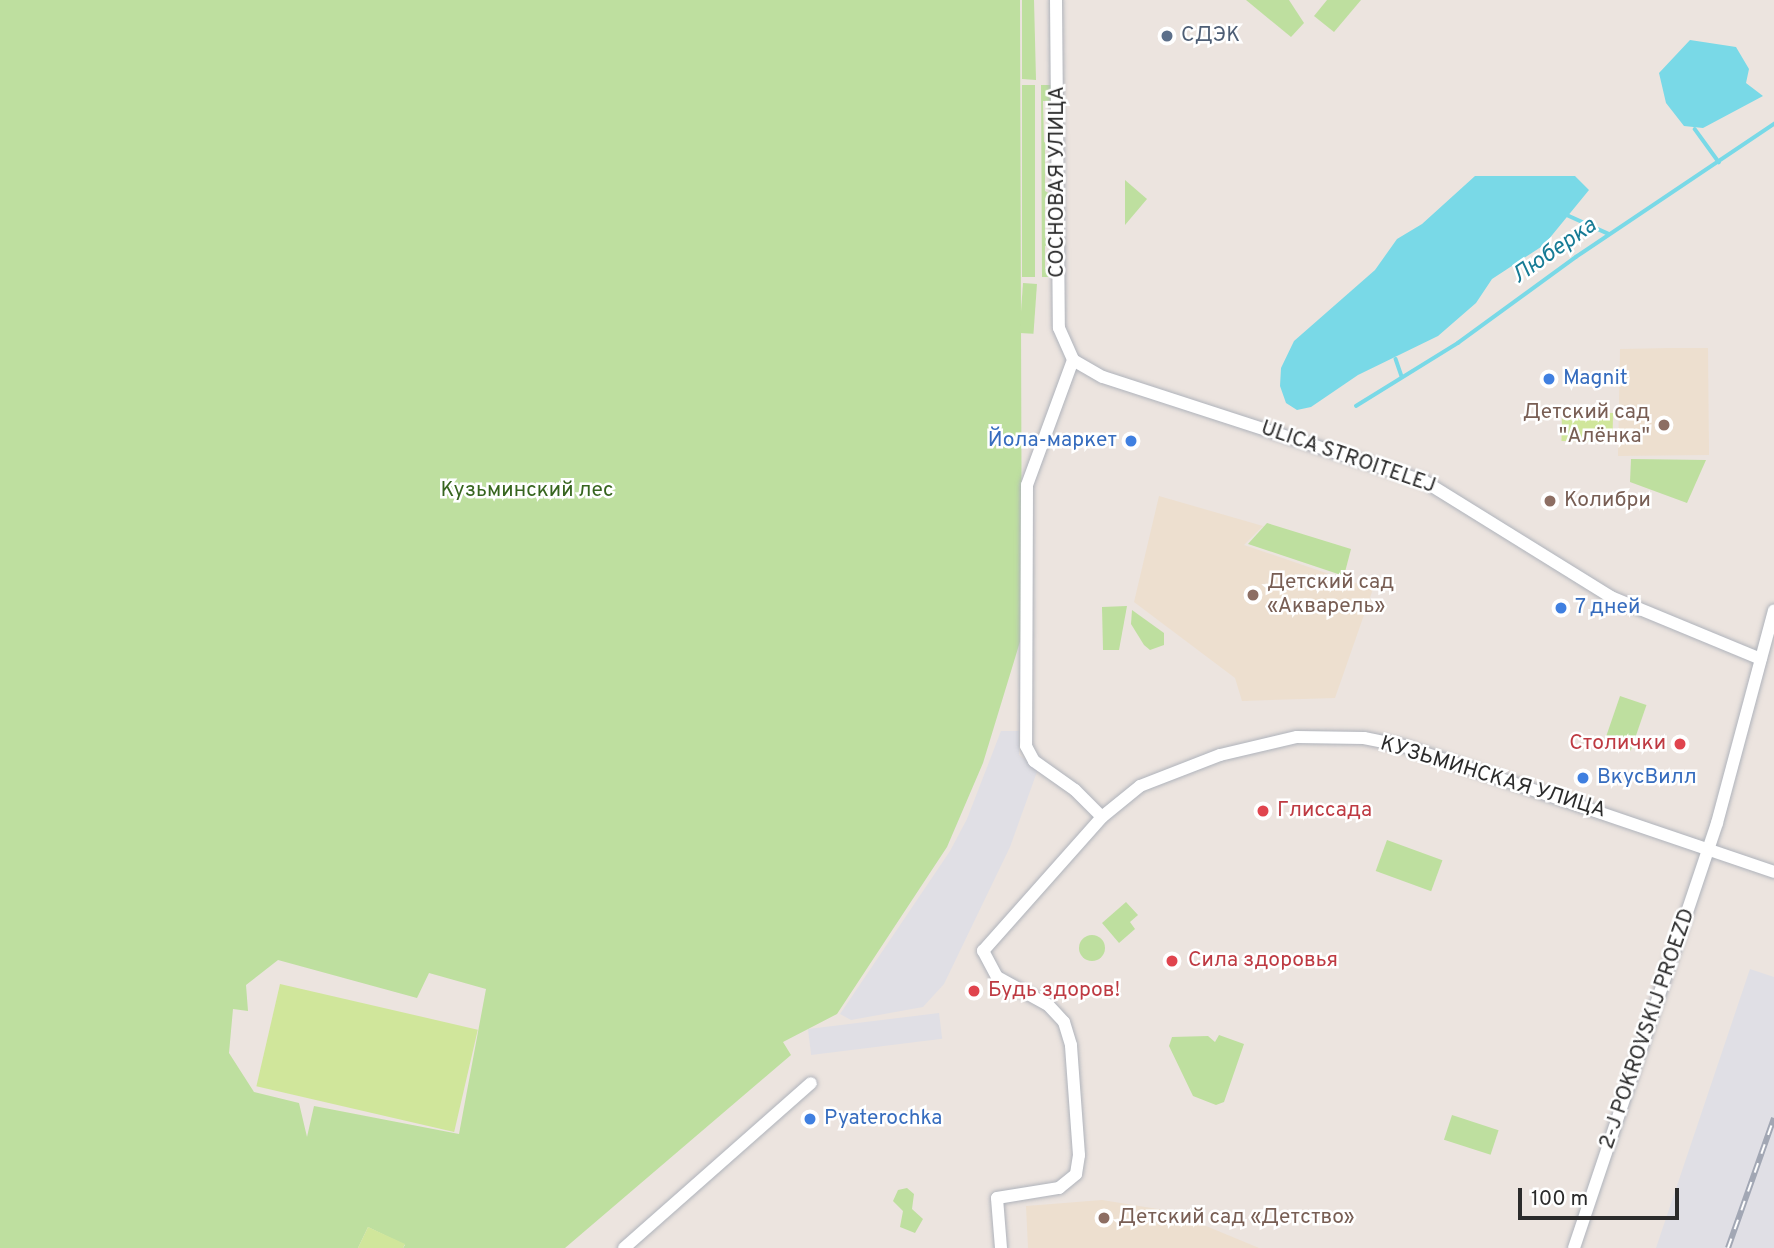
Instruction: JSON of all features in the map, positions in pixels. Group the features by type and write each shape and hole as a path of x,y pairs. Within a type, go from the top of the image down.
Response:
{"street":[{"name":"СОСНОВАЯ УЛИЦА","path":"1056,0 1059,328 1073,360"},
{"name":"ULICA STROITELEJ","path":"1073,360 1103,377 1437,486 1605,594 1760,659"},
{"path":"1073,360 1027,485 1026,746 1034,761 1075,790 1102,817"},
{"name":"2-J POKROVSKIJ PROEZD","path":"1574,1248 1708,849 1774,611"},
{"name":"КУЗЬМИНСКАЯ УЛИЦА","path":"1001,1248 997,1198 1059,1188 1076,1174 1079,1155 1071,1045 1064,1022 1048,1005 997,977 983,959 986,943 1102,817 1140,786 1188,765 1297,737 1345,737 1404,746 1774,872"},
{"path":"624,1248 811,1083"}],"shaded area":[{"name":"Детский сад \"Алёнка\"","path":"1708,348 1709,455 1618,456 1620,349"},
{"name":"Детский сад «Акварель»","path":"1159,496 1263,526 1244,545 1373,589 1335,698 1242,701 1235,678 1134,602"},
{"path":"1001,731 1019,731 1019,755 1038,769 1010,847 944,984 923,1007 851,1020 840,1014 950,851 967,819"},
{"path":"1750,969 1774,977 1774,1248 1656,1248"},
{"path":"939,1013 942,1039 811,1055 808,1029"},
{"name":"Детский сад «Детство»","path":"1102,1200 1170,1211 1259,1248 1028,1248 1026,1206"}],"green space":[{"name":"Кузьминский лес","path":"0,0 1020,0 1022,635 983,763 947,847 837,1014 783,1042 791,1055 565,1248 403,1248 405,1245 368,1227 358,1248 0,1248","holes":["278,960 417,998 429,973 486,989 459,1134 314,1106 307,1137 299,1103 254,1092 229,1053 233,1009 248,1011 246,985"]},
{"path":"1022,0 1034,0 1036,80 1022,79"},
{"path":"1246,0 1289,0 1304,23 1291,37"},
{"path":"1327,0 1361,0 1334,32 1314,16"},
{"path":"1022,85 1035,85 1035,277 1022,277"},
{"path":"1041,85 1053,85 1053,101 1043,101 1044,142 1052,146 1045,149 1045,191 1052,195 1045,198 1045,238 1052,242 1045,246 1045,269 1055,270 1055,277 1042,277"},
{"path":"1125,180 1147,199 1125,225"},
{"path":"1023,283 1037,284 1033,334 1020,333"},
{"path":"1562,412 1613,413 1612,442 1561,441"},
{"path":"1631,459 1706,460 1687,503 1630,482"},
{"path":"1267,523 1351,549 1344,576 1248,544"},
{"path":"1127,606 1119,650 1103,650 1102,607"},
{"path":"1132,610 1164,633 1164,645 1150,650 1144,645 1131,624"},
{"path":"1620,696 1646,705 1631,751 1604,741"},
{"path":"1387,840 1442,860 1431,891 1376,871"},
{"path":"1126,902 1138,915 1130,922 1135,929 1119,943 1102,923"},
{"path":"1092,935 1101,939 1105,948 1101,957 1092,961 1083,957 1079,948 1083,939"},
{"path":"280,984 478,1030 454,1132 256,1086"},
{"path":"1219,1035 1244,1044 1224,1102 1216,1105 1193,1096 1169,1046 1172,1037 1208,1036 1215,1042"},
{"path":"1452,1115 1499,1130 1491,1155 1444,1140"},
{"path":"907,1188 914,1194 912,1209 923,1219 915,1233 900,1227 903,1211 893,1201 898,1190"},
{"path":"368,1227 405,1244 403,1248 358,1248"}],"water":[{"path":"1690,40 1736,47 1749,69 1746,83 1763,96 1703,128 1684,126 1666,103 1659,73"},
{"path":"1475,176 1575,176 1589,190 1544,245 1492,279 1476,303 1438,336 1358,375 1311,407 1297,410 1286,403 1280,386 1281,368 1294,341 1375,270 1397,239 1422,224"}],"waterway":[{"name":"Люберка","path":"1356,406 1458,343 1576,257 1774,124"},
{"path":"1695,129 1719,162"},
{"path":"1567,215 1609,234"},
{"path":"1396,359 1402,376"}],"railway":[{"path":"1728,1248 1774,1118"}],"place":[{"name":"СДЭК","path":"1167,36"},
{"name":"Magnit","path":"1549,379"},
{"name":"Детский сад \"Алёнка\"","path":"1664,425"},
{"name":"Йола-маркет","path":"1131,441"},
{"name":"Колибри","path":"1550,501"},
{"name":"Детский сад «Акварель»","path":"1253,595"},
{"name":"7 дней","path":"1561,608"},
{"name":"Столички","path":"1680,744"},
{"name":"ВкусВилл","path":"1583,778"},
{"name":"Глиссада","path":"1263,811"},
{"name":"Сила здоровья","path":"1172,961"},
{"name":"Будь здоров!","path":"974,991"},
{"name":"Pyaterochka","path":"810,1119"},
{"name":"Детский сад «Детство»","path":"1104,1218"}]}
